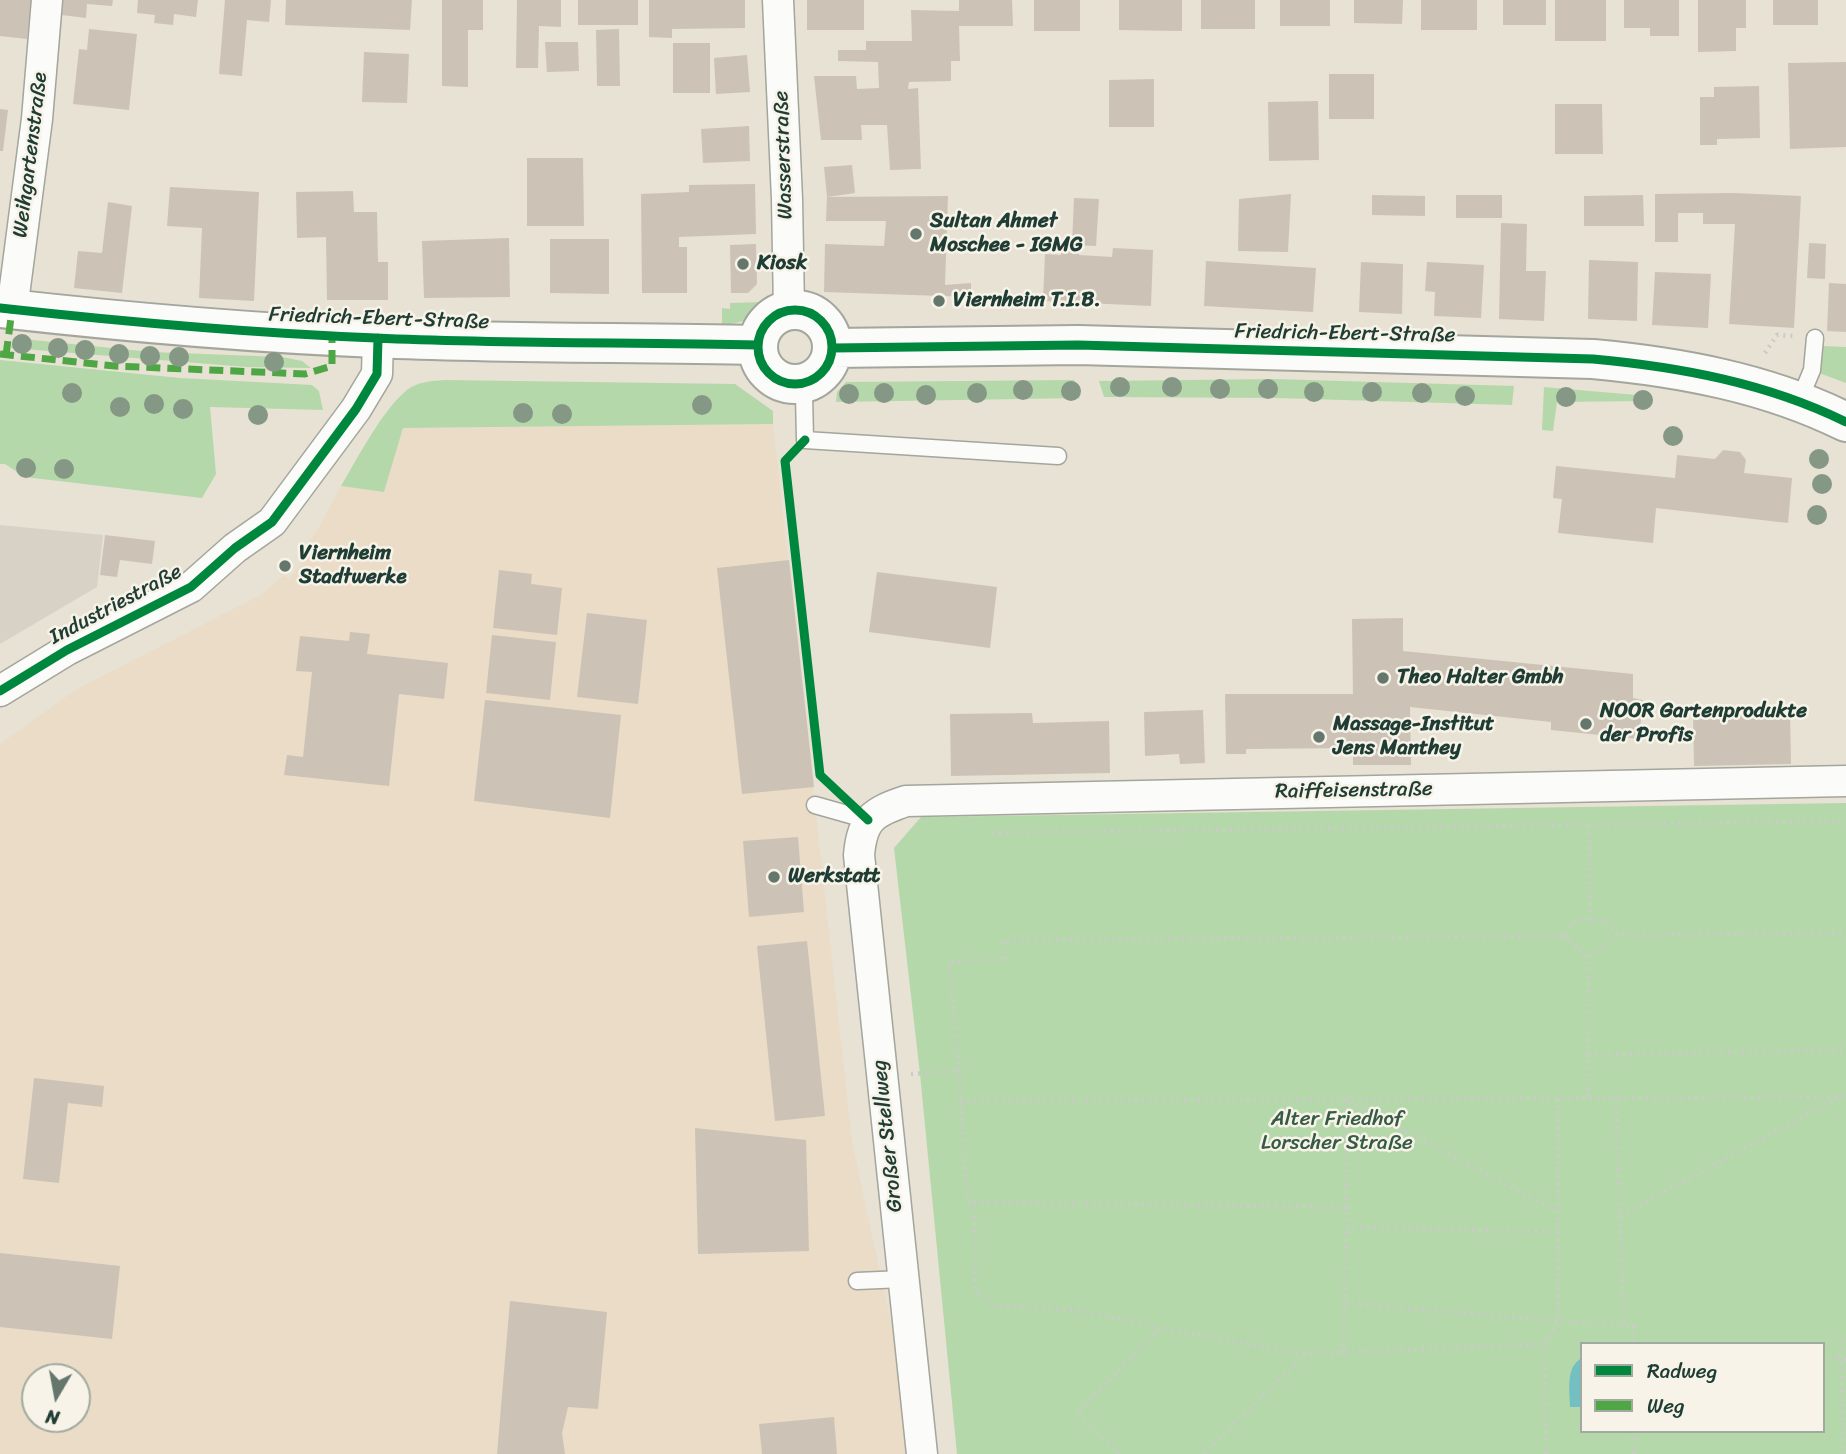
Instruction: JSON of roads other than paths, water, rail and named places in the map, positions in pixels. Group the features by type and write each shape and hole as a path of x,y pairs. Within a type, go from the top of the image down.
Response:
{"street":[{"name":"Weihgartenstraße","path":"6,309 37,119 47,0"},
{"name":"Wasserstraße","path":"778,0 789,310"},
{"name":"Friedrich-Ebert-Straße","path":"6,309 177,326 378,338 576,344 758,345"},
{"path":"789,310 816,315 830,334 833,348 824,369 815,378 801,383 780,380 770,374 762,364 758,345 762,329 770,319 789,310"},
{"name":"Industriestraße","path":"0,691 67,650 191,587 235,548 272,522 356,409 377,373 378,338"},
{"name":"Friedrich-Ebert-Straße","path":"833,348 1077,345 1593,359 1664,367 1743,384 1799,401 1846,422"},
{"name":"Raiffeisenstraße","path":"868,820 884,808 906,801 1846,781"},
{"name":"Großer Stellweg","path":"868,820 861,835 859,855 922,1454"}],"lane":[{"path":"1799,401 1812,370 1815,338"},
{"path":"801,383 804,394 805,440 1058,456"},
{"path":"815,805 868,820"},
{"path":"858,1281 903,1279"}],"water":[{"path":"1580,1360 1580,1407 1570,1407 1571,1373"}],"place":[{"name":"Sultan Ahmet Moschee - IGMG","path":"916,234"},
{"name":"Kiosk","path":"743,264"},
{"name":"Viernheim T.I.B.","path":"939,301"},
{"name":"Viernheim Stadtwerke","path":"285,566"},
{"name":"Theo Halter Gmbh","path":"1383,678"},
{"name":"NOOR Gartenprodukte der Profis","path":"1586,724"},
{"name":"Massage-Institut Jens Manthey","path":"1319,737"},
{"name":"Werkstatt","path":"774,877"}],"park label":[{"name":"Alter Friedhof Lorscher Straße","path":"1337,1132"}]}
